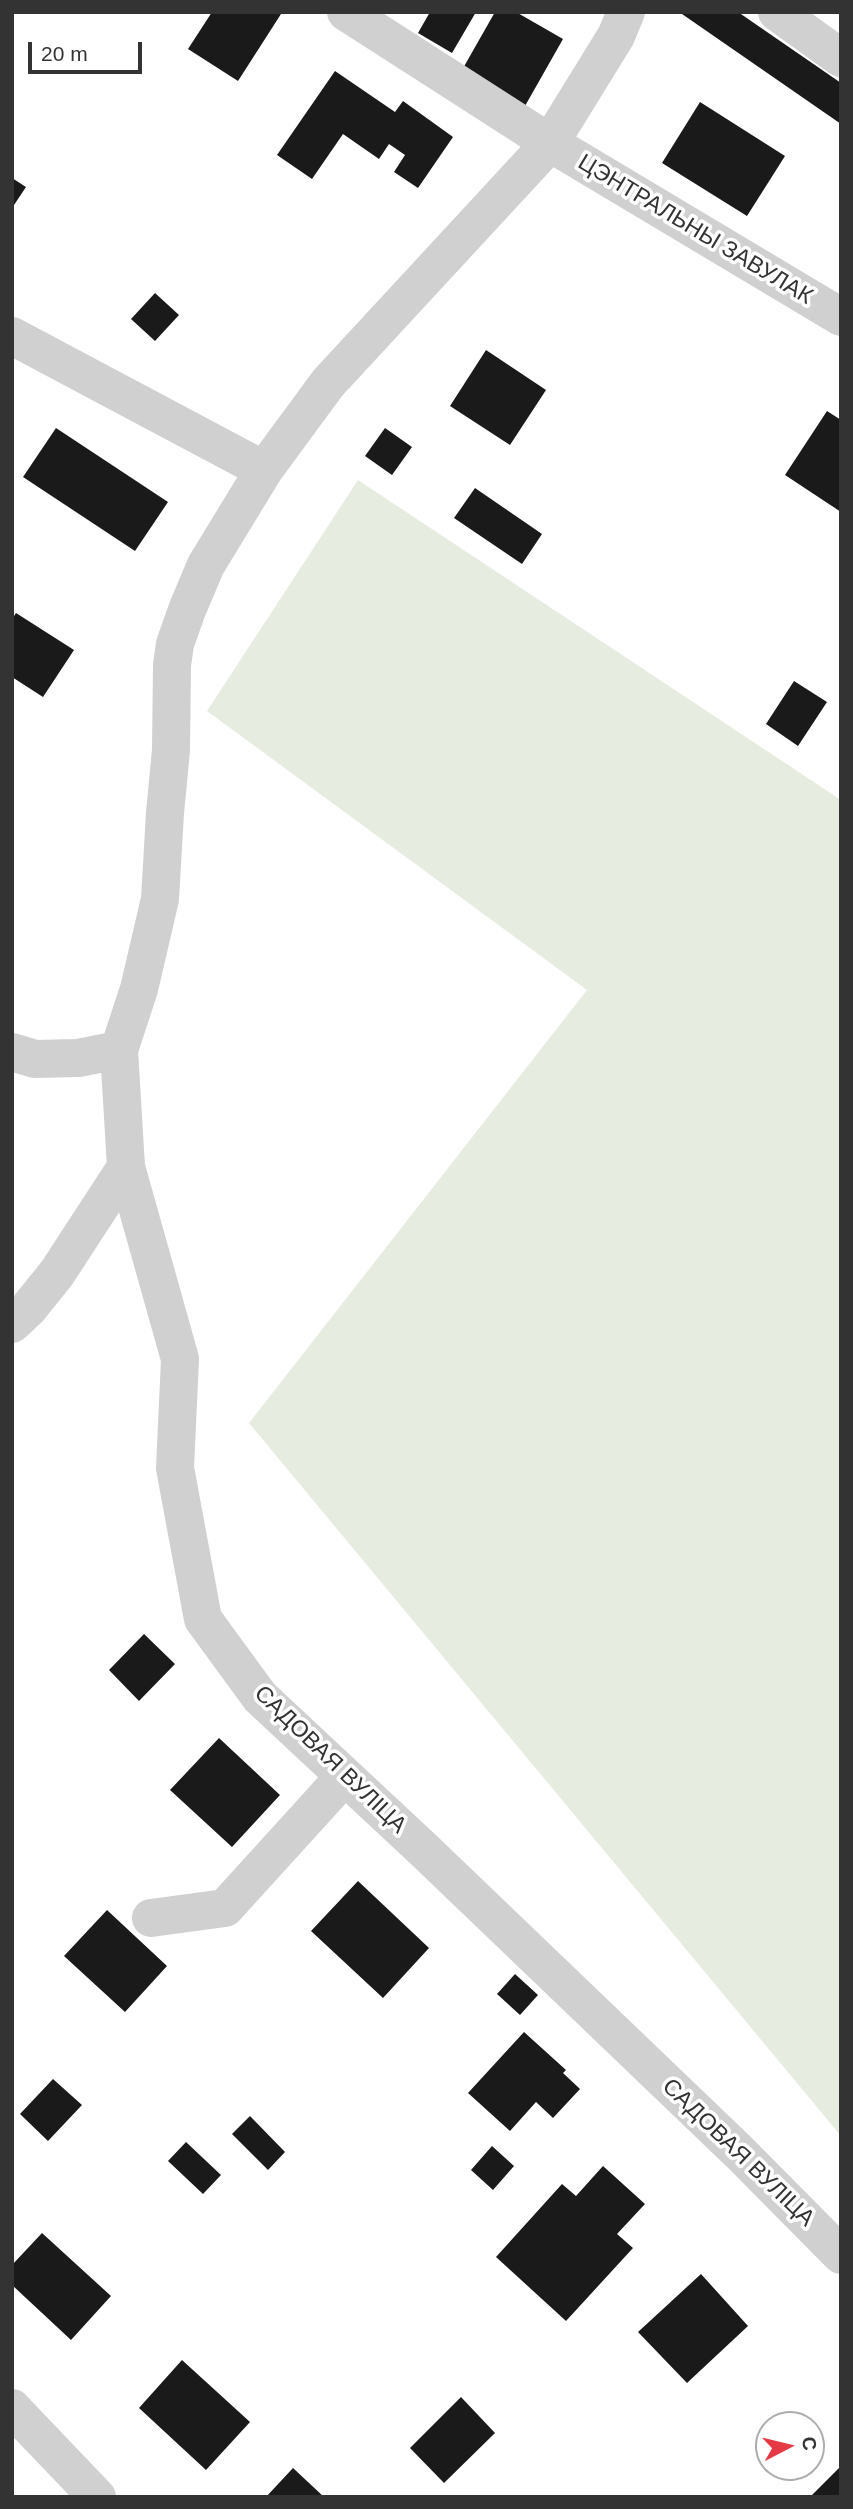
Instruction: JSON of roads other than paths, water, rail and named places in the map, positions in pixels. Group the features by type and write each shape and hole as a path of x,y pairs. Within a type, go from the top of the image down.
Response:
{"street":[{"name":"ЦЭНТРАЛЬНЫ ЗАВУЛАК","path":"346,12 550,143 841,317"},
{"path":"12,1052 46,1059 78,1058 119,1050 139,989 160,899 171,750 172,665 187,610 206,565 264,470 328,383 550,143 616,36 626,12"},
{"path":"777,12 841,58"},
{"path":"12,336 264,470"},
{"name":"САДОВАЯ ВУЛІЦА","path":"119,1050 126,1167 180,1359 175,1468 203,1619 260,1697 738,2152 841,2255"},
{"path":"17,1314 57,1273 126,1167"},
{"path":"151,1918 225,1908 345,1776"},
{"path":"12,2408 97,2497"}]}
